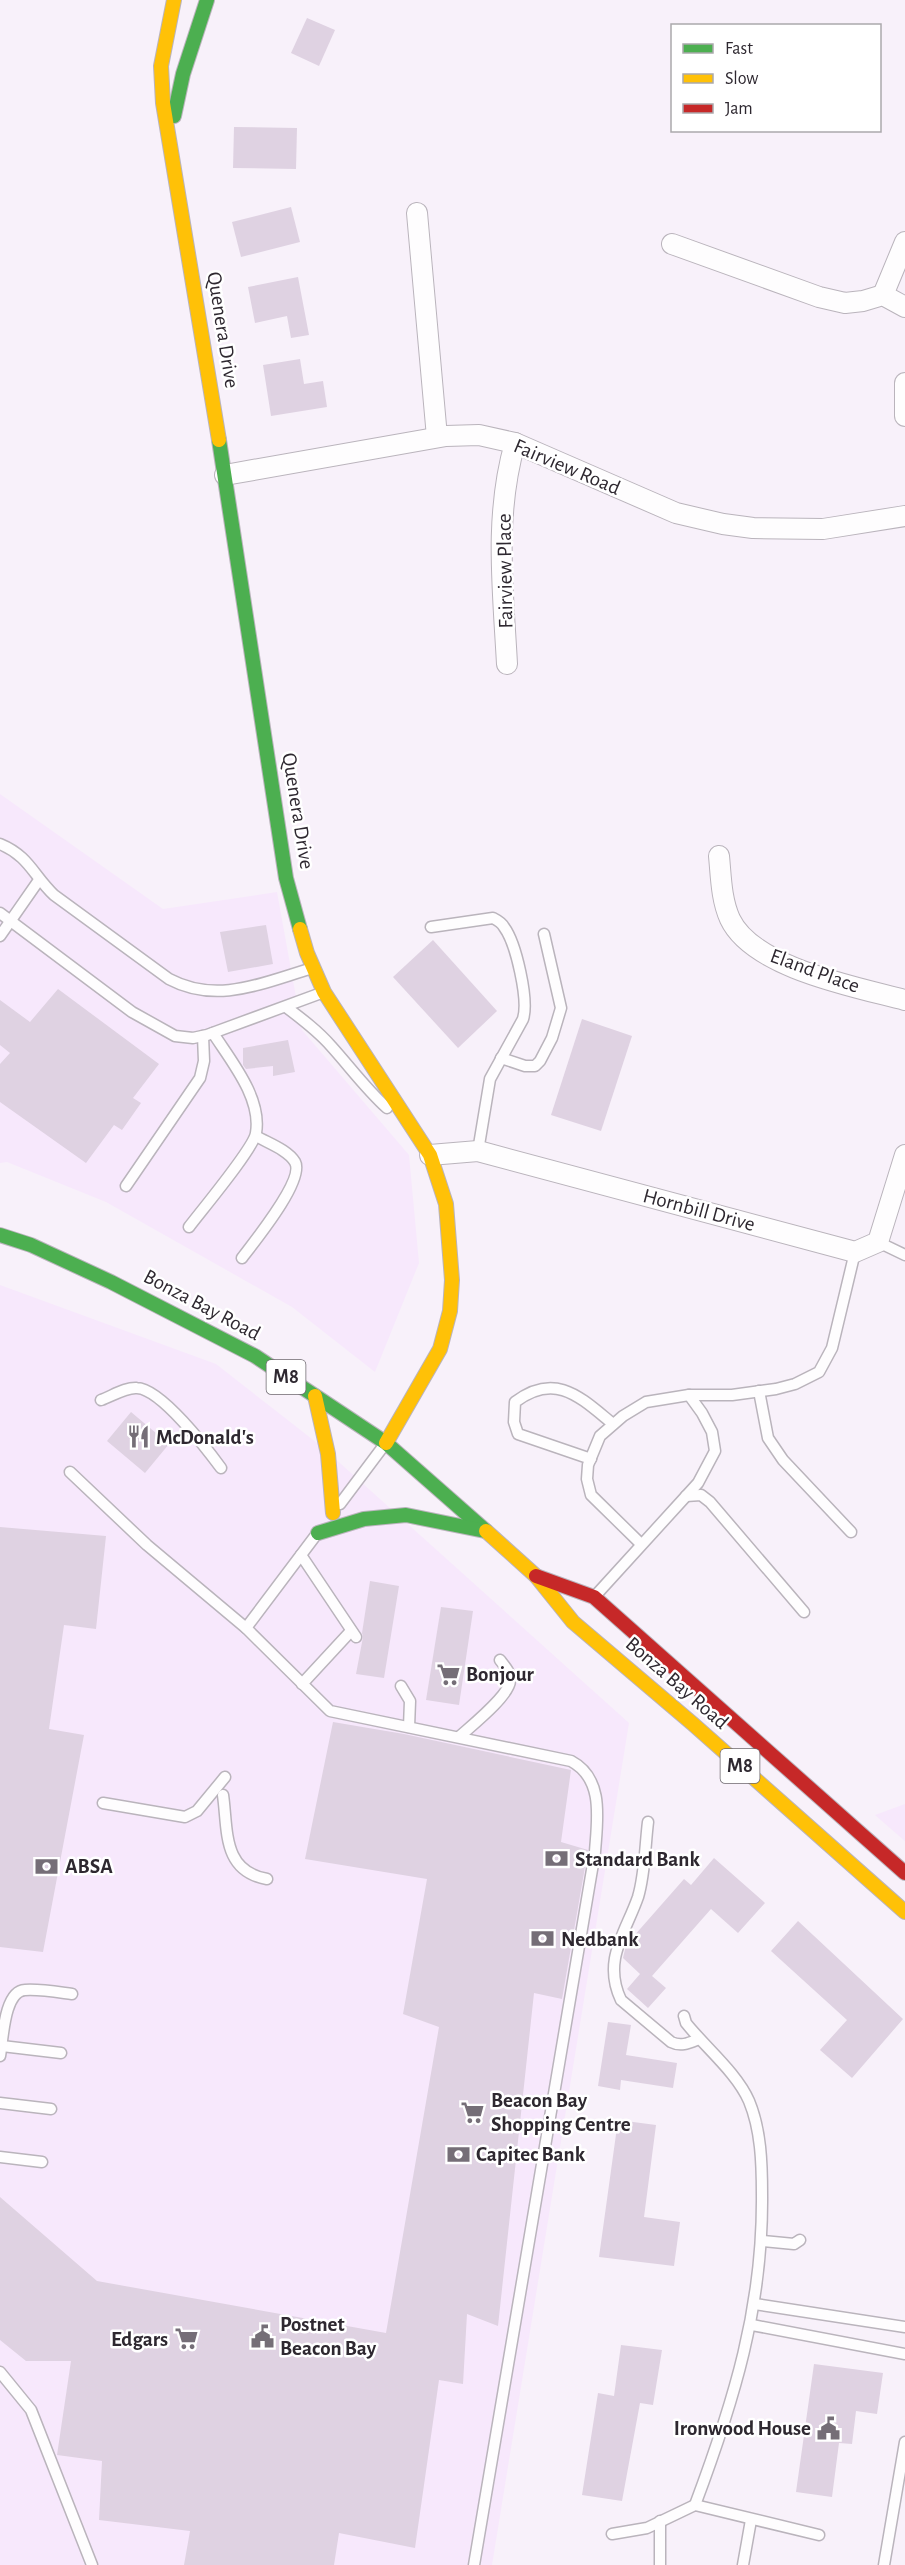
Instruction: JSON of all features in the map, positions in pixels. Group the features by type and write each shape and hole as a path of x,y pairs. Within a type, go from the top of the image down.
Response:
{"main road":[{"name":"Quenera Drive","path":"174,0 161,66 163,103 225,475 286,878 294,915 324,992 430,1155 446,1204 452,1280 450,1311 440,1349 386,1443"},
{"name":"Quenera Drive","path":"169,136 183,74 207,0"},
{"name":"Bonza Bay Road","path":"0,1235 31,1245 122,1287 255,1356 386,1443 536,1576 583,1610 693,1724 905,1912"},
{"path":"315,1396 324,1425 331,1472 333,1513"},
{"path":"318,1533 364,1519 406,1515 486,1531"},
{"name":"Bonza Bay Road","path":"536,1576 583,1610 905,1873"}],"street":[{"path":"417,213 437,437"},
{"path":"883,295 905,242"},
{"path":"672,244 808,294 845,303 883,295 905,307"},
{"path":"905,383 905,416"},
{"name":"Fairview Road","path":"225,475 437,437 478,435 515,443 676,513 723,524 753,528 823,529 905,516"},
{"name":"Fairview Place","path":"507,664 500,542 506,473 515,443"},
{"name":"Eland Place","path":"719,855 724,901 730,919 738,932 750,944 764,953 814,975 905,1000"},
{"name":"Hornbill Drive","path":"430,1155 478,1151 855,1251"},
{"path":"855,1251 878,1242 905,1155"}],"lane":[{"path":"0,844 16,851 30,863 39,880 54,895 169,979 186,988 220,992 313,968"},
{"path":"0,936 39,880"},
{"path":"0,913 132,1012 175,1036 193,1038 208,1035 324,992"},
{"path":"431,927 485,917 494,918 505,928 520,971 526,1009 490,1079 478,1151"},
{"path":"501,1058 525,1066 535,1066 548,1046 558,1023 561,1008 544,934"},
{"path":"286,1006 331,1045 372,1095 415,1131"},
{"path":"189,1227 224,1184 256,1136 256,1120 252,1101 236,1068 208,1035"},
{"path":"126,1186 200,1078 208,1035"},
{"path":"242,1258 286,1196 296,1174 295,1163 288,1155 256,1136"},
{"path":"878,1242 905,1256"},
{"path":"641,1544 591,1495 587,1479 591,1459 600,1436 613,1424 646,1402 689,1395 732,1395 759,1391 795,1384 819,1371 832,1348 855,1251"},
{"path":"101,1400 134,1388 150,1392 196,1435 221,1468"},
{"path":"591,1459 518,1434 514,1422 515,1402 527,1393 557,1388 577,1394 613,1424"},
{"path":"759,1391 768,1438 783,1460 851,1532"},
{"path":"583,1610 699,1483 715,1451 712,1432 689,1395"},
{"path":"246,1628 386,1443"},
{"path":"70,1473 147,1545 246,1628 330,1711 561,1758 576,1764 591,1783 598,1800 595,1852 474,2565"},
{"path":"686,1496 701,1495 710,1502 804,1612"},
{"path":"301,1555 353,1634 302,1684"},
{"path":"459,1737 500,1699 509,1686 509,1672 500,1660"},
{"path":"401,1686 410,1701 409,1727"},
{"path":"103,1803 185,1817 197,1811 225,1777"},
{"path":"223,1795 230,1851 244,1871 267,1879"},
{"path":"648,1822 638,1895 617,1948 617,1992 621,2000 671,2042 677,2045 686,2044 699,2038"},
{"path":"61,2053 1,2051 9,2002 15,1993 24,1990 72,1994"},
{"path":"684,2016 686,2023 741,2086 757,2122 762,2167 763,2241 752,2325 726,2422 695,2505"},
{"path":"0,2103 51,2109"},
{"path":"0,2157 42,2162"},
{"path":"763,2241 794,2244 800,2240"},
{"path":"755,2304 905,2327"},
{"path":"752,2325 905,2354"},
{"path":"0,2372 31,2410 92,2565"},
{"path":"884,2565 905,2442"},
{"path":"612,2534 639,2530 695,2505 819,2535"},
{"path":"743,2565 751,2520"},
{"path":"660,2521 660,2565"}],"shaded area":[{"path":"0,794 163,909 277,892 302,1030 409,1155 419,1263 375,1372 292,1307 106,1202 7,1162 0,1163"},
{"path":"0,1285 216,1364 321,1446 629,1723 492,2565 0,2565"},
{"path":"905,1804 905,1841 875,1815"}],"building":[{"path":"307,18 335,30 319,66 291,53"},
{"path":"234,127 297,128 296,169 233,168"},
{"path":"291,207 300,242 241,257 232,222"},
{"path":"298,277 309,335 291,338 287,316 255,323 248,287"},
{"path":"300,359 304,384 323,381 327,407 271,416 263,365"},
{"path":"266,925 273,964 228,972 220,932"},
{"path":"433,940 497,1011 458,1048 393,977"},
{"path":"58,989 159,1064 133,1098 141,1103 122,1130 114,1125 86,1163 0,1102 0,1064 10,1053 0,1045 0,1000 30,1022"},
{"path":"582,1019 632,1036 601,1131 551,1115"},
{"path":"288,1040 295,1072 273,1076 273,1066 246,1069 243,1065 243,1048"},
{"path":"131,1412 169,1444 145,1473 107,1441"},
{"path":"0,1527 106,1536 96,1629 64,1625 49,1729 84,1735 43,1952 0,1947"},
{"path":"370,1581 399,1586 384,1678 356,1674"},
{"path":"441,1607 473,1611 459,1705 426,1700"},
{"name":"Beacon Bay Shopping Centre","path":"333,1722 404,1734 571,1770 561,1842 588,1850 562,1999 534,1993 498,2326 467,2314 463,2384 439,2380 415,2548 339,2533 334,2565 184,2565 190,2531 99,2520 102,2461 57,2455 71,2361 26,2361 0,2340 0,2197 97,2281 386,2333 439,2027 403,2014 427,1879 305,1859"},
{"path":"714,1858 765,1903 738,1933 711,1909 652,1976 666,1988 648,2008 627,1989 640,1974 623,1958 626,1945 684,1879 691,1885"},
{"path":"798,1921 903,2019 852,2078 820,2050 847,2020 771,1951"},
{"path":"608,2022 631,2025 626,2055 677,2063 673,2088 621,2080 620,2090 598,2086"},
{"path":"618,2120 656,2125 644,2217 680,2222 674,2266 599,2257"},
{"path":"621,2345 662,2350 653,2405 640,2403 622,2501 582,2495 598,2393 614,2396"},
{"name":"Ironwood House","path":"814,2364 883,2373 877,2414 856,2411 852,2444 839,2443 832,2497 796,2492"}],"traffic: fast":[{"path":"174,116 183,74 207,0"},
{"path":"219,440 286,878 300,929"},
{"path":"0,1235 31,1245 111,1282 255,1356 386,1443 486,1531"},
{"path":"318,1533 364,1519 406,1515 485,1531"}],"traffic: slow":[{"path":"174,0 161,66 163,103 219,440"},
{"path":"300,929 307,953 324,992 430,1155 446,1204 452,1280 450,1311 440,1349 386,1443"},
{"path":"315,1396 328,1454 333,1513"},
{"path":"486,1531 536,1576 573,1622 693,1724 905,1912"}],"traffic: jam":[{"path":"536,1576 594,1597 905,1873"}],"place":[{"name":"McDonald's","path":"138,1437"},
{"name":"Bonjour","path":"448,1674"},
{"name":"Standard Bank","path":"557,1859"},
{"name":"ABSA","path":"47,1866"},
{"name":"Nedbank","path":"543,1939"},
{"name":"Beacon Bay Shopping Centre","path":"473,2112"},
{"name":"Capitec Bank","path":"458,2154"},
{"name":"Postnet Beacon Bay","path":"262,2336"},
{"name":"Edgars","path":"186,2339"},
{"name":"Ironwood House","path":"829,2428"}]}
